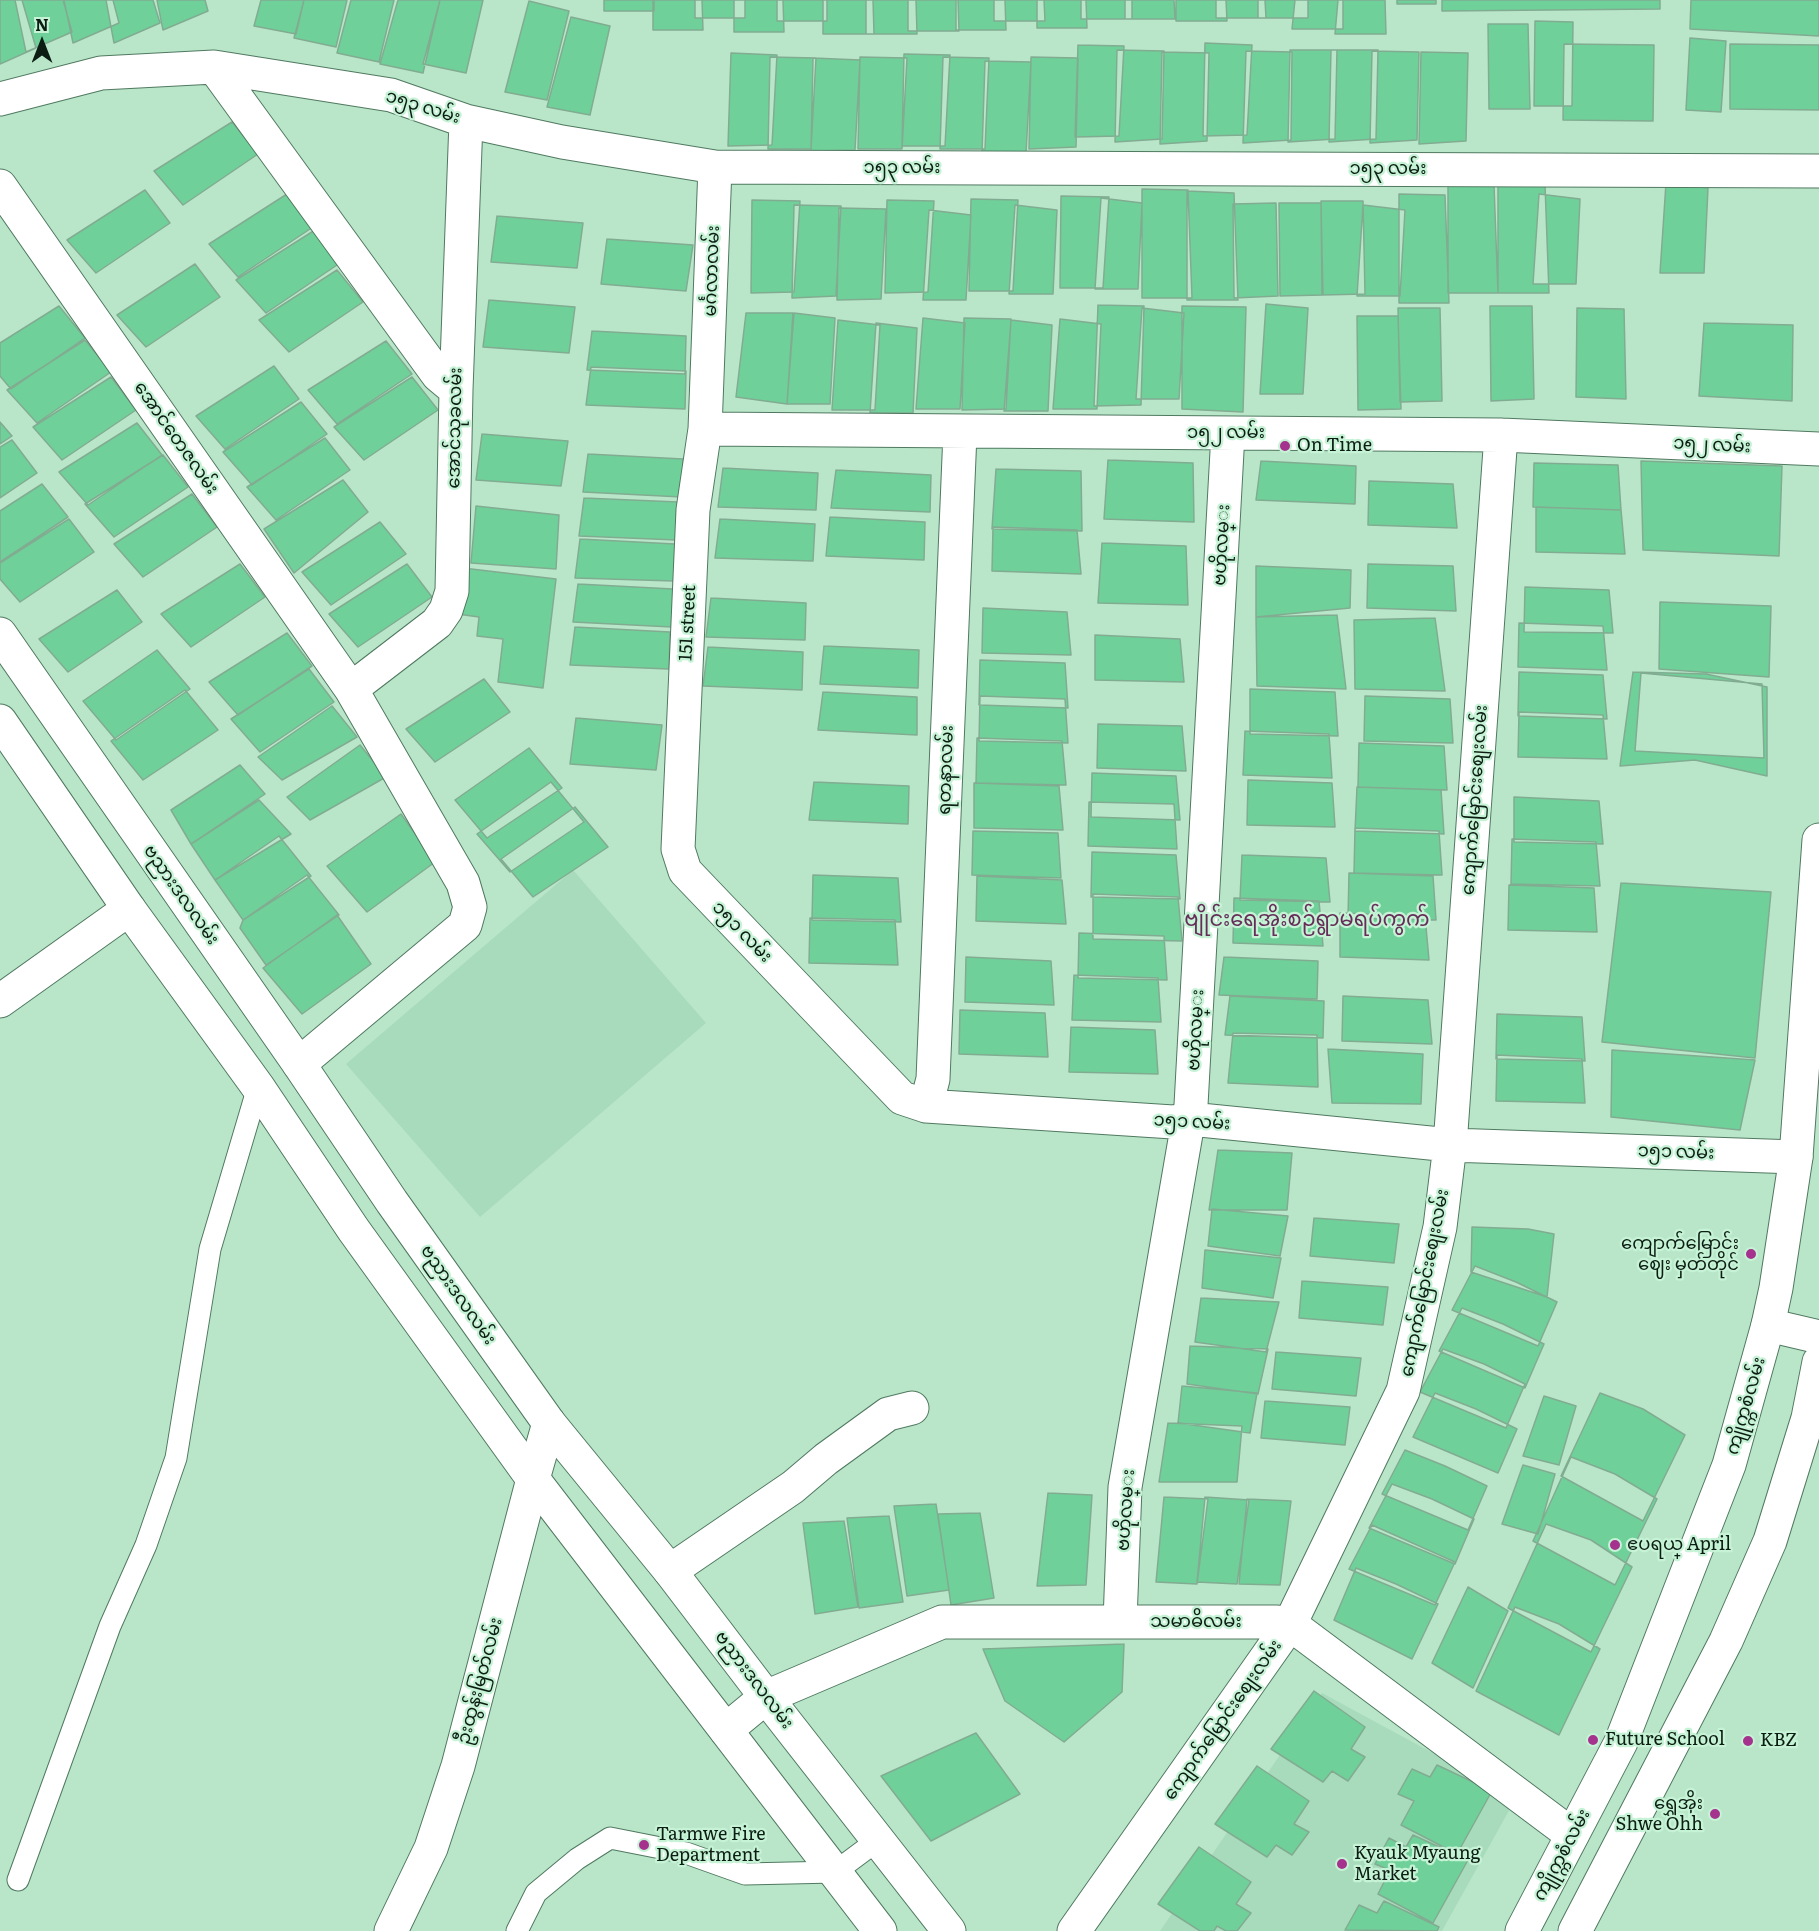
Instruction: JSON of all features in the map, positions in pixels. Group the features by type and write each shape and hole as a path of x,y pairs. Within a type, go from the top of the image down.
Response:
{"street":[{"name":"၁၅၃ လမ်း","path":"0,99 101,73 213,67 391,95 466,121 562,142 715,167 1819,171"},
{"path":"213,67 438,375 456,390"},
{"name":"အောင်သုခလမ်း","path":"351,689 437,623 446,610 452,591 456,390 466,121"},
{"name":"မင်္ဂလာလမ်း","path":"707,375 715,167"},
{"name":"အောင်တေဇလမ်း","path":"0,186 351,689 463,883 470,907 465,926 299,1064"},
{"name":"151 street","path":"685,872 678,849 693,510 705,429 707,375"},
{"name":"၁၅၂ လမ်း","path":"705,429 960,433 1501,435 1819,450"},
{"name":"ရတနာလမ်း","path":"926,1106 933,1079 960,433"},
{"name":"ဗဟိုလမ္း","path":"1119,1622 1125,1487 1190,1119 1228,433"},
{"name":"ကျောက်မြောင်းစျေးလမ်း","path":"1074,1931 1290,1624 1403,1391 1440,1227 1450,1145 1501,435"},
{"name":"ဗညားဒလလမ်း","path":"0,634 299,1064 392,1202 549,1423 670,1571 949,1931"},
{"path":"0,721 129,909 258,1088 353,1229 533,1479 880,1931"},
{"name":"ကျိုက္ကစံလမ်း","path":"1522,1931 1621,1742 1729,1465 1768,1325 1776,1288 1796,1156 1819,840"},
{"name":"၁၅၁ လမ်း","path":"685,872 902,1098 926,1106 1173,1122 1190,1119 1450,1145 1796,1156"},
{"path":"0,1001 129,909"},
{"path":"1768,1325 1819,1337"},
{"path":"1575,1931 1725,1641 1770,1541 1808,1418 1819,1362"},
{"path":"670,1571 793,1487 826,1459 888,1414 912,1408"},
{"name":"ဦးထွန်းမြတ်လမ်း","path":"391,1931 431,1848 458,1766 549,1423"},
{"name":"သမာဓိလမ်း","path":"726,1730 766,1697 942,1622 1277,1622 1290,1624"},
{"path":"1290,1624 1572,1835"}],"lane":[{"path":"18,1880 110,1626 146,1545 176,1458 210,1250 258,1088"},
{"path":"517,1931 536,1893 577,1858 610,1838 686,1853 744,1874 835,1872 878,1840"}],"shaded area":[{"path":"573,870 706,1023 480,1217 346,1064"},
{"name":"Kyauk Myaung Market","path":"1322,1693 1516,1798 1442,1931 1160,1931"}],"building":[{"path":"0,0 22,0 36,48 0,64"},
{"path":"15,0 63,0 72,32 26,52"},
{"path":"64,0 113,0 119,23 73,43"},
{"path":"106,0 153,0 160,23 114,43"},
{"path":"157,0 205,0 208,11 163,30"},
{"path":"261,0 304,0 296,34 254,26"},
{"path":"304,0 347,0 336,47 294,38"},
{"path":"351,0 394,0 379,62 337,53"},
{"path":"398,0 440,0 423,73 380,64"},
{"path":"440,0 483,0 466,73 423,64"},
{"path":"604,0 654,0 654,11 604,11"},
{"path":"653,0 702,0 703,30 653,30"},
{"path":"695,0 745,0 745,18 695,18"},
{"path":"734,0 783,0 784,32 734,32"},
{"path":"777,0 827,0 827,21 777,21"},
{"path":"823,0 873,0 874,34 823,34"},
{"path":"866,0 916,0 917,34 866,34"},
{"path":"908,0 958,0 959,31 908,31"},
{"path":"956,0 1005,0 1006,30 956,30"},
{"path":"994,0 1044,0 1045,21 994,21"},
{"path":"1037,0 1086,0 1087,28 1037,28"},
{"path":"1081,0 1132,0 1132,19 1081,19"},
{"path":"1125,0 1174,0 1175,19 1125,19"},
{"path":"1176,0 1226,0 1227,21 1176,21"},
{"path":"1216,0 1265,0 1266,18 1216,18"},
{"path":"1258,0 1308,0 1308,18 1258,18"},
{"path":"1295,0 1343,0 1343,29 1292,29"},
{"path":"1338,0 1385,0 1386,34 1335,34"},
{"path":"1397,0 1436,0 1436,4 1397,4"},
{"path":"1442,0 1660,0 1660,9 1442,11"},
{"path":"1691,0 1819,0 1819,36 1690,29"},
{"path":"529,1 569,11 547,100 505,92"},
{"path":"571,17 610,26 590,115 547,107"},
{"path":"1535,21 1573,22 1572,106 1534,106"},
{"path":"1488,24 1528,24 1530,109 1489,109"},
{"path":"1690,38 1726,41 1721,112 1686,110"},
{"path":"1205,43 1252,45 1247,135 1203,136"},
{"path":"1564,44 1654,45 1653,121 1563,120"},
{"path":"1730,44 1819,45 1819,110 1730,109"},
{"path":"1078,45 1124,46 1119,136 1075,137"},
{"path":"1117,50 1164,51 1162,139 1115,142"},
{"path":"1290,50 1337,50 1335,139 1288,142"},
{"path":"1331,50 1378,50 1376,139 1329,142"},
{"path":"1246,51 1292,52 1291,140 1243,143"},
{"path":"1372,51 1419,52 1417,140 1370,143"},
{"path":"1162,52 1209,53 1207,141 1160,144"},
{"path":"1421,52 1468,53 1466,141 1419,144"},
{"path":"731,53 777,55 772,145 728,146"},
{"path":"904,54 950,55 945,146 902,146"},
{"path":"770,57 816,58 811,149 768,149"},
{"path":"860,57 907,58 902,149 858,149"},
{"path":"943,57 989,58 985,149 940,149"},
{"path":"1031,57 1078,58 1076,147 1029,149"},
{"path":"813,58 860,60 855,150 811,151"},
{"path":"985,61 1031,62 1026,153 982,153"},
{"path":"232,122 258,154 183,205 154,171"},
{"path":"1666,183 1708,188 1704,273 1660,273"},
{"path":"1448,184 1494,185 1498,293 1448,293"},
{"path":"1498,184 1545,185 1549,293 1498,293"},
{"path":"1142,189 1188,190 1192,298 1142,298"},
{"path":"145,190 170,223 96,273 67,240"},
{"path":"1187,191 1234,193 1238,300 1187,300"},
{"path":"287,194 313,227 238,277 209,244"},
{"path":"1399,194 1445,195 1449,303 1399,303"},
{"path":"1539,194 1580,199 1576,284 1533,284"},
{"path":"1061,196 1109,197 1103,288 1060,288"},
{"path":"1101,198 1142,203 1138,289 1095,289"},
{"path":"971,199 1018,200 1013,291 969,291"},
{"path":"752,200 800,201 794,292 751,293"},
{"path":"887,200 934,201 928,292 885,293"},
{"path":"1321,201 1363,201 1365,294 1322,295"},
{"path":"1276,203 1278,296 1234,298 1233,204"},
{"path":"1279,203 1321,203 1323,295 1280,296"},
{"path":"794,205 841,206 836,296 792,298"},
{"path":"1015,205 1057,210 1053,294 1009,294"},
{"path":"1363,205 1405,210 1400,296 1357,296"},
{"path":"839,208 886,209 881,299 837,300"},
{"path":"929,210 971,215 966,300 923,300"},
{"path":"497,216 583,223 577,268 491,262"},
{"path":"315,230 340,263 266,313 236,280"},
{"path":"607,239 693,245 686,291 601,284"},
{"path":"195,264 220,297 146,347 117,315"},
{"path":"337,270 363,302 289,352 259,320"},
{"path":"489,300 575,307 569,353 483,347"},
{"path":"1266,304 1308,308 1303,394 1260,394"},
{"path":"1098,305 1144,306 1141,405 1094,406"},
{"path":"59,306 85,338 11,389 0,376 0,343"},
{"path":"1182,306 1246,307 1243,412 1182,409"},
{"path":"1490,306 1532,306 1534,399 1491,401"},
{"path":"1142,308 1184,313 1179,399 1136,399"},
{"path":"1398,308 1440,308 1442,401 1400,402"},
{"path":"1577,308 1624,309 1626,399 1576,397"},
{"path":"746,313 793,313 787,404 736,397"},
{"path":"794,313 835,318 830,404 787,404"},
{"path":"1357,316 1398,316 1401,409 1358,410"},
{"path":"923,318 965,323 960,409 916,409"},
{"path":"964,318 1011,319 1006,409 962,410"},
{"path":"1060,319 1101,324 1097,409 1053,409"},
{"path":"838,320 880,325 875,410 832,410"},
{"path":"1011,320 1052,325 1048,411 1004,411"},
{"path":"876,323 917,328 913,413 870,413"},
{"path":"1704,323 1793,325 1792,401 1699,396"},
{"path":"592,331 686,336 685,374 587,370"},
{"path":"85,340 111,372 37,423 7,390"},
{"path":"386,341 412,374 337,424 308,390"},
{"path":"274,366 299,399 225,449 196,416"},
{"path":"591,367 686,371 685,409 586,405"},
{"path":"111,377 136,410 62,460 33,427"},
{"path":"412,377 438,410 364,460 334,427"},
{"path":"301,402 327,434 252,485 223,452"},
{"path":"0,422 12,436 0,444"},
{"path":"137,423 162,455 88,505 59,472"},
{"path":"482,434 568,441 561,486 476,480"},
{"path":"325,438 350,470 276,520 247,487"},
{"path":"12,440 37,473 0,498 0,447"},
{"path":"588,454 683,459 682,497 583,492"},
{"path":"163,455 188,487 114,537 85,504"},
{"path":"1108,460 1193,463 1194,522 1104,519"},
{"path":"1261,461 1356,466 1355,504 1256,500"},
{"path":"1641,461 1782,466 1779,556 1643,550"},
{"path":"1534,463 1618,465 1621,510 1533,507"},
{"path":"723,468 818,473 816,510 718,507"},
{"path":"996,469 1081,471 1082,531 992,529"},
{"path":"836,470 931,475 930,512 831,508"},
{"path":"343,480 368,512 294,573 264,529"},
{"path":"1369,481 1453,484 1457,528 1368,525"},
{"path":"42,484 68,517 0,562 0,511"},
{"path":"192,494 217,527 143,577 114,544"},
{"path":"584,498 678,502 677,540 579,536"},
{"path":"476,506 559,515 556,569 471,563"},
{"path":"1536,507 1621,510 1625,554 1536,552"},
{"path":"830,517 925,522 924,560 826,556"},
{"path":"69,519 94,552 20,602 0,579 0,563"},
{"path":"720,519 815,524 813,561 715,558"},
{"path":"380,522 406,554 331,605 302,572"},
{"path":"993,527 1077,530 1081,574 992,571"},
{"path":"580,539 675,544 674,581 575,578"},
{"path":"1102,543 1186,546 1188,605 1098,603"},
{"path":"240,564 265,597 191,647 161,614"},
{"path":"407,564 432,597 358,647 329,614"},
{"path":"1368,564 1453,566 1456,611 1367,608"},
{"path":"1256,566 1351,570 1350,608 1256,617"},
{"path":"463,568 556,579 543,688 498,682 503,639 477,636 479,617 457,614"},
{"path":"578,584 673,589 672,627 573,622"},
{"path":"1525,587 1609,590 1613,633 1524,632"},
{"path":"117,590 142,622 68,672 39,639"},
{"path":"711,598 806,603 805,640 706,637"},
{"path":"1660,602 1771,606 1769,677 1659,669"},
{"path":"983,608 1067,612 1071,655 982,653"},
{"path":"1337,615 1346,689 1257,686 1256,617"},
{"path":"1435,618 1445,691 1355,689 1354,620"},
{"path":"1519,623 1603,626 1607,670 1518,667"},
{"path":"575,627 670,632 669,669 570,665"},
{"path":"287,633 312,666 238,715 209,682"},
{"path":"1095,635 1180,639 1184,682 1095,680"},
{"path":"824,646 919,650 918,688 820,684"},
{"path":"708,647 803,652 802,690 703,686"},
{"path":"157,650 190,689 116,740 83,701"},
{"path":"980,660 1065,663 1068,708 979,705"},
{"path":"309,669 334,702 260,752 231,719"},
{"path":"1519,672 1603,675 1607,719 1518,716"},
{"path":"1633,672 1706,674 1767,687 1767,776 1695,760 1620,766"},
{"path":"1641,673 1762,684 1764,758 1635,751"},
{"path":"484,679 510,712 435,762 406,729"},
{"path":"1250,689 1335,692 1338,736 1250,734"},
{"path":"185,690 218,730 143,780 111,741"},
{"path":"823,692 917,697 917,735 818,730"},
{"path":"980,696 1065,699 1068,743 979,741"},
{"path":"1365,696 1450,699 1453,743 1364,741"},
{"path":"332,706 357,737 282,780 258,757"},
{"path":"1519,712 1603,715 1607,759 1518,757"},
{"path":"576,718 662,725 656,770 570,764"},
{"path":"1098,724 1182,726 1186,771 1097,768"},
{"path":"1245,731 1329,734 1332,778 1243,775"},
{"path":"977,738 1062,741 1066,785 976,783"},
{"path":"1359,743 1444,746 1447,790 1358,787"},
{"path":"360,745 386,777 310,820 287,797"},
{"path":"529,748 562,788 487,838 455,800"},
{"path":"240,765 265,794 191,844 171,810"},
{"path":"1092,773 1176,776 1180,820 1091,817"},
{"path":"1248,780 1332,783 1335,827 1247,825"},
{"path":"551,782 584,822 510,872 477,834"},
{"path":"814,782 909,786 908,824 809,820"},
{"path":"974,783 1059,786 1063,830 974,828"},
{"path":"1357,787 1441,790 1444,834 1355,831"},
{"path":"1514,797 1599,801 1603,844 1514,842"},
{"path":"259,800 291,834 215,880 191,844"},
{"path":"1089,802 1174,804 1177,849 1088,846"},
{"path":"575,807 608,847 533,897 501,859"},
{"path":"401,814 435,862 367,912 327,866"},
{"path":"1355,828 1439,831 1442,875 1354,873"},
{"path":"973,831 1058,833 1061,878 972,875"},
{"path":"279,836 311,876 243,920 215,880"},
{"path":"1512,839 1596,842 1600,886 1511,884"},
{"path":"1092,852 1176,855 1180,899 1091,897"},
{"path":"1242,855 1326,858 1330,902 1240,900"},
{"path":"1349,873 1433,876 1436,920 1348,918"},
{"path":"307,875 339,915 266,965 240,928 243,920"},
{"path":"813,875 898,878 901,922 812,920"},
{"path":"977,876 1062,880 1066,924 976,921"},
{"path":"1621,883 1771,892 1755,1058 1602,1042"},
{"path":"1509,885 1594,888 1597,932 1508,930"},
{"path":"1093,894 1178,897 1182,941 1093,939"},
{"path":"1234,898 1319,901 1323,946 1233,943"},
{"path":"1340,913 1425,916 1429,960 1340,957"},
{"path":"337,915 371,964 302,1014 263,968"},
{"path":"810,918 895,920 898,965 809,963"},
{"path":"1079,933 1164,936 1167,980 1078,978"},
{"path":"966,957 1051,961 1054,1005 965,1002"},
{"path":"1224,957 1318,961 1317,999 1219,995"},
{"path":"1074,975 1158,978 1161,1022 1072,1020"},
{"path":"1230,996 1324,1001 1323,1038 1225,1035"},
{"path":"1343,996 1428,1000 1432,1044 1342,1041"},
{"path":"960,1010 1045,1013 1048,1057 959,1054"},
{"path":"1497,1014 1582,1017 1585,1061 1496,1059"},
{"path":"1071,1027 1155,1030 1158,1074 1069,1072"},
{"path":"1233,1033 1317,1035 1318,1087 1228,1083"},
{"path":"1328,1049 1423,1054 1421,1104 1332,1103"},
{"path":"1612,1050 1755,1060 1740,1130 1611,1117"},
{"path":"1497,1055 1582,1059 1585,1103 1496,1101"},
{"path":"1218,1150 1292,1153 1287,1210 1209,1210"},
{"path":"1212,1209 1288,1216 1280,1256 1208,1246"},
{"path":"1314,1218 1399,1224 1394,1263 1310,1256"},
{"path":"1472,1227 1528,1229 1554,1234 1547,1297 1471,1272"},
{"path":"1205,1250 1281,1258 1273,1298 1202,1288"},
{"path":"1475,1266 1516,1282 1557,1302 1538,1346 1452,1310"},
{"path":"1302,1281 1388,1287 1383,1325 1299,1318"},
{"path":"1201,1298 1279,1302 1266,1352 1195,1342"},
{"path":"1462,1308 1503,1324 1544,1344 1525,1388 1439,1351"},
{"path":"1190,1346 1268,1349 1258,1394 1187,1384"},
{"path":"1443,1349 1484,1364 1525,1384 1506,1428 1420,1392"},
{"path":"1276,1352 1361,1358 1356,1396 1272,1389"},
{"path":"1182,1386 1257,1393 1250,1433 1178,1423"},
{"path":"1435,1393 1476,1409 1517,1429 1498,1473 1413,1437"},
{"path":"1600,1393 1643,1409 1685,1435 1643,1521 1561,1476"},
{"path":"1544,1396 1576,1406 1559,1465 1523,1456"},
{"path":"1265,1401 1350,1407 1345,1445 1261,1438"},
{"path":"1168,1423 1242,1426 1237,1482 1159,1482"},
{"path":"1405,1450 1487,1486 1468,1530 1382,1494"},
{"path":"1571,1457 1615,1474 1657,1499 1615,1585 1533,1541"},
{"path":"1523,1465 1555,1474 1538,1534 1502,1524"},
{"path":"1392,1484 1432,1499 1474,1519 1455,1564 1369,1528"},
{"path":"1048,1493 1092,1495 1086,1585 1037,1586"},
{"path":"1164,1497 1208,1499 1197,1584 1156,1582"},
{"path":"1205,1497 1249,1500 1237,1584 1197,1582"},
{"path":"1247,1499 1291,1501 1280,1585 1239,1584"},
{"path":"936,1504 949,1590 907,1596 894,1506"},
{"path":"980,1513 994,1598 951,1605 938,1514"},
{"path":"889,1516 903,1602 859,1608 847,1518"},
{"path":"844,1521 858,1607 815,1614 803,1523"},
{"path":"1546,1524 1591,1540 1632,1567 1591,1652 1508,1608"},
{"path":"1372,1525 1455,1562 1435,1605 1349,1569"},
{"path":"1356,1568 1438,1604 1412,1659 1334,1620"},
{"path":"1468,1587 1508,1611 1473,1688 1432,1663"},
{"path":"1515,1607 1559,1624 1600,1649 1559,1735 1476,1691"},
{"path":"1124,1644 1122,1692 1064,1742 1005,1701 983,1649"},
{"path":"1314,1691 1365,1727 1351,1749 1365,1757 1348,1781 1332,1771 1323,1782 1271,1749"},
{"path":"976,1733 1020,1794 931,1841 881,1776"},
{"path":"1437,1765 1492,1791 1457,1854 1401,1825 1414,1801 1398,1794 1412,1769 1430,1777"},
{"path":"1257,1766 1309,1801 1294,1824 1309,1832 1292,1855 1276,1845 1267,1857 1215,1824"},
{"path":"1413,1835 1468,1860 1433,1923 1378,1894 1390,1870 1375,1864 1389,1838 1406,1847"},
{"path":"1199,1847 1251,1882 1236,1904 1251,1913 1237,1931 1226,1931 1217,1926 1214,1931 1200,1931 1158,1904"},
{"path":"1384,1901 1439,1927 1437,1931 1345,1930 1359,1905 1377,1913"}],"place":[{"name":"On Time","path":"1285,446"},
{"name":"ကျောက်မြောင်း ဈေး မှတ်တိုင်","path":"1751,1254"},
{"name":"ဧပရယ္ April","path":"1615,1545"},
{"name":"Future School","path":"1593,1740"},
{"name":"KBZ","path":"1748,1741"},
{"name":"ရွှေအိုး Shwe Ohh","path":"1715,1814"},
{"name":"Tarmwe Fire Department","path":"644,1845"},
{"name":"Kyauk Myaung Market","path":"1342,1864"}],"district":[{"name":"ဗျိုင်းရေအိုးစဉ်ရွာမရပ်ကွက်","path":"1307,920"}]}
